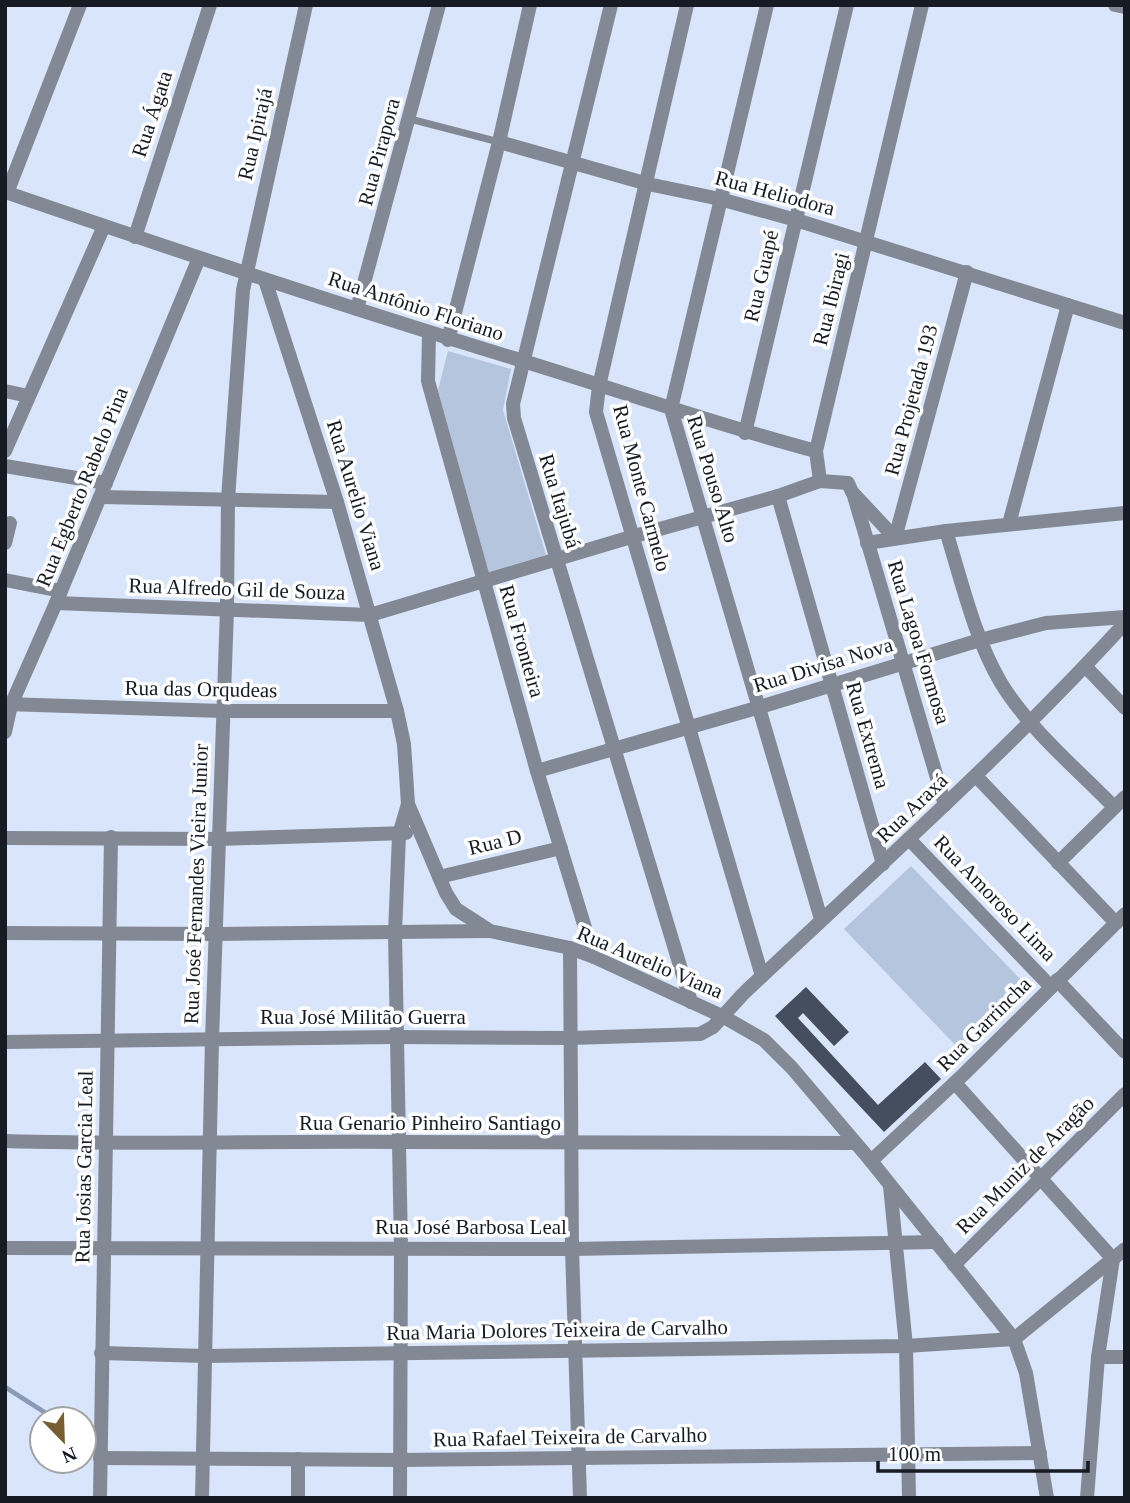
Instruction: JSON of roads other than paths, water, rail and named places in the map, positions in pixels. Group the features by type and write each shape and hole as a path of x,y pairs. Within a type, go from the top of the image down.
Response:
{"street":[{"path":"6,193 80,5"},
{"name":"Rua Ágata","path":"135,237 210,5"},
{"name":"Rua Ipirajá","path":"246,272 306,5"},
{"name":"Rua Pirapora","path":"357,309 439,5"},
{"path":"448,340 499,142 530,5"},
{"name":"Rua Itajubá","path":"611,5 513,404 513,418 691,1002"},
{"name":"Rua Monte Carmelo","path":"687,5 648,184 599,386 596,412 762,976"},
{"name":"Rua Pouso Alto","path":"767,5 671,409 821,919"},
{"name":"Rua Guapé","path":"745,433 847,5"},
{"name":"Rua Ibiragi","path":"820,481 816,451 922,5"},
{"path":"1115,5 1125,7"},
{"name":"Rua Heliodora","path":"499,142 648,184 720,199 867,240 1125,323"},
{"name":"Rua Antônio Floriano","path":"6,193 429,334 524,361 745,433 816,451"},
{"path":"5,451 104,226"},
{"name":"Rua Egberto Rabelo Pina","path":"5,732 8,705 59,597 198,258"},
{"name":"Rua José Fernandes Vieira Junior","path":"202,1498 228,499 246,272"},
{"name":"Rua Projetada 193","path":"895,538 967,272"},
{"name":"Rua Aurelio Viana","path":"265,280 337,502 397,711 404,744 408,804 439,877 456,909 489,931 570,948 594,957 691,1002 764,1040 774,1049 872,1161 1014,1339 1026,1373 1047,1498"},
{"path":"1009,524 1068,305"},
{"name":"Rua Fronteira","path":"429,334 428,381 537,771 594,957"},
{"path":"5,391 28,396"},
{"path":"5,466 106,483"},
{"path":"820,481 848,483 852,492 895,538"},
{"name":"Rua Alfredo Gil de Souza","path":"5,580 59,597 227,609 370,615 778,496 820,481"},
{"name":"Rua Lagoa Formosa","path":"852,492 945,805"},
{"name":"Rua Extrema","path":"778,496 883,864"},
{"path":"100,497 337,502"},
{"path":"867,542 946,531 1125,513"},
{"path":"5,543 10,523"},
{"path":"946,531 980,640 1001,683 1030,721 1119,802 1058,863"},
{"name":"Rua Divisa Nova","path":"537,771 980,640 1046,624 1125,617"},
{"name":"Rua Araxá","path":"720,1019 821,919 976,776 1125,623"},
{"path":"1085,666 1125,708"},
{"name":"Rua das Orqudeas","path":"8,705 223,711 397,711"},
{"path":"976,776 1058,863 1120,918"},
{"path":"401,1498 401,1248 395,933 399,835 408,804"},
{"path":"5,838 219,839 399,835 418,831"},
{"name":"Rua Josias Garcia Leal","path":"100,1498 111,838"},
{"name":"Rua Amoroso Lima","path":"909,839 1125,1052"},
{"name":"Rua D","path":"439,877 561,848"},
{"name":"Rua Garrincha","path":"872,1161 955,1083 1120,918"},
{"path":"5,933 489,931"},
{"path":"570,948 572,1249 580,1498"},
{"name":"Rua José Militão Guerra","path":"5,1042 396,1037 571,1038 701,1034 720,1019"},
{"path":"955,1083 1113,1259"},
{"name":"Rua Muniz de Aragão","path":"954,1265 1125,1094"},
{"name":"Rua Genario Pinheiro Santiago","path":"5,1141 106,1144 855,1143"},
{"path":"890,1185 906,1346 909,1498"},
{"name":"Rua José Barbosa Leal","path":"5,1248 572,1249 937,1242"},
{"path":"1014,1339 1125,1249"},
{"path":"1087,1498 1098,1357 1113,1259"},
{"name":"Rua Maria Dolores Teixeira de Carvalho","path":"101,1353 205,1356 401,1354 906,1346 1014,1339"},
{"path":"1098,1357 1125,1357"},
{"name":"Rua Rafael Teixeira de Carvalho","path":"100,1458 400,1460 1040,1453"},
{"path":"298,1459 298,1498"}],"lane":[{"name":"Rua Heliodora","path":"410,119 499,142"}],"waterway":[{"path":"5,1387 33,1405"}]}
